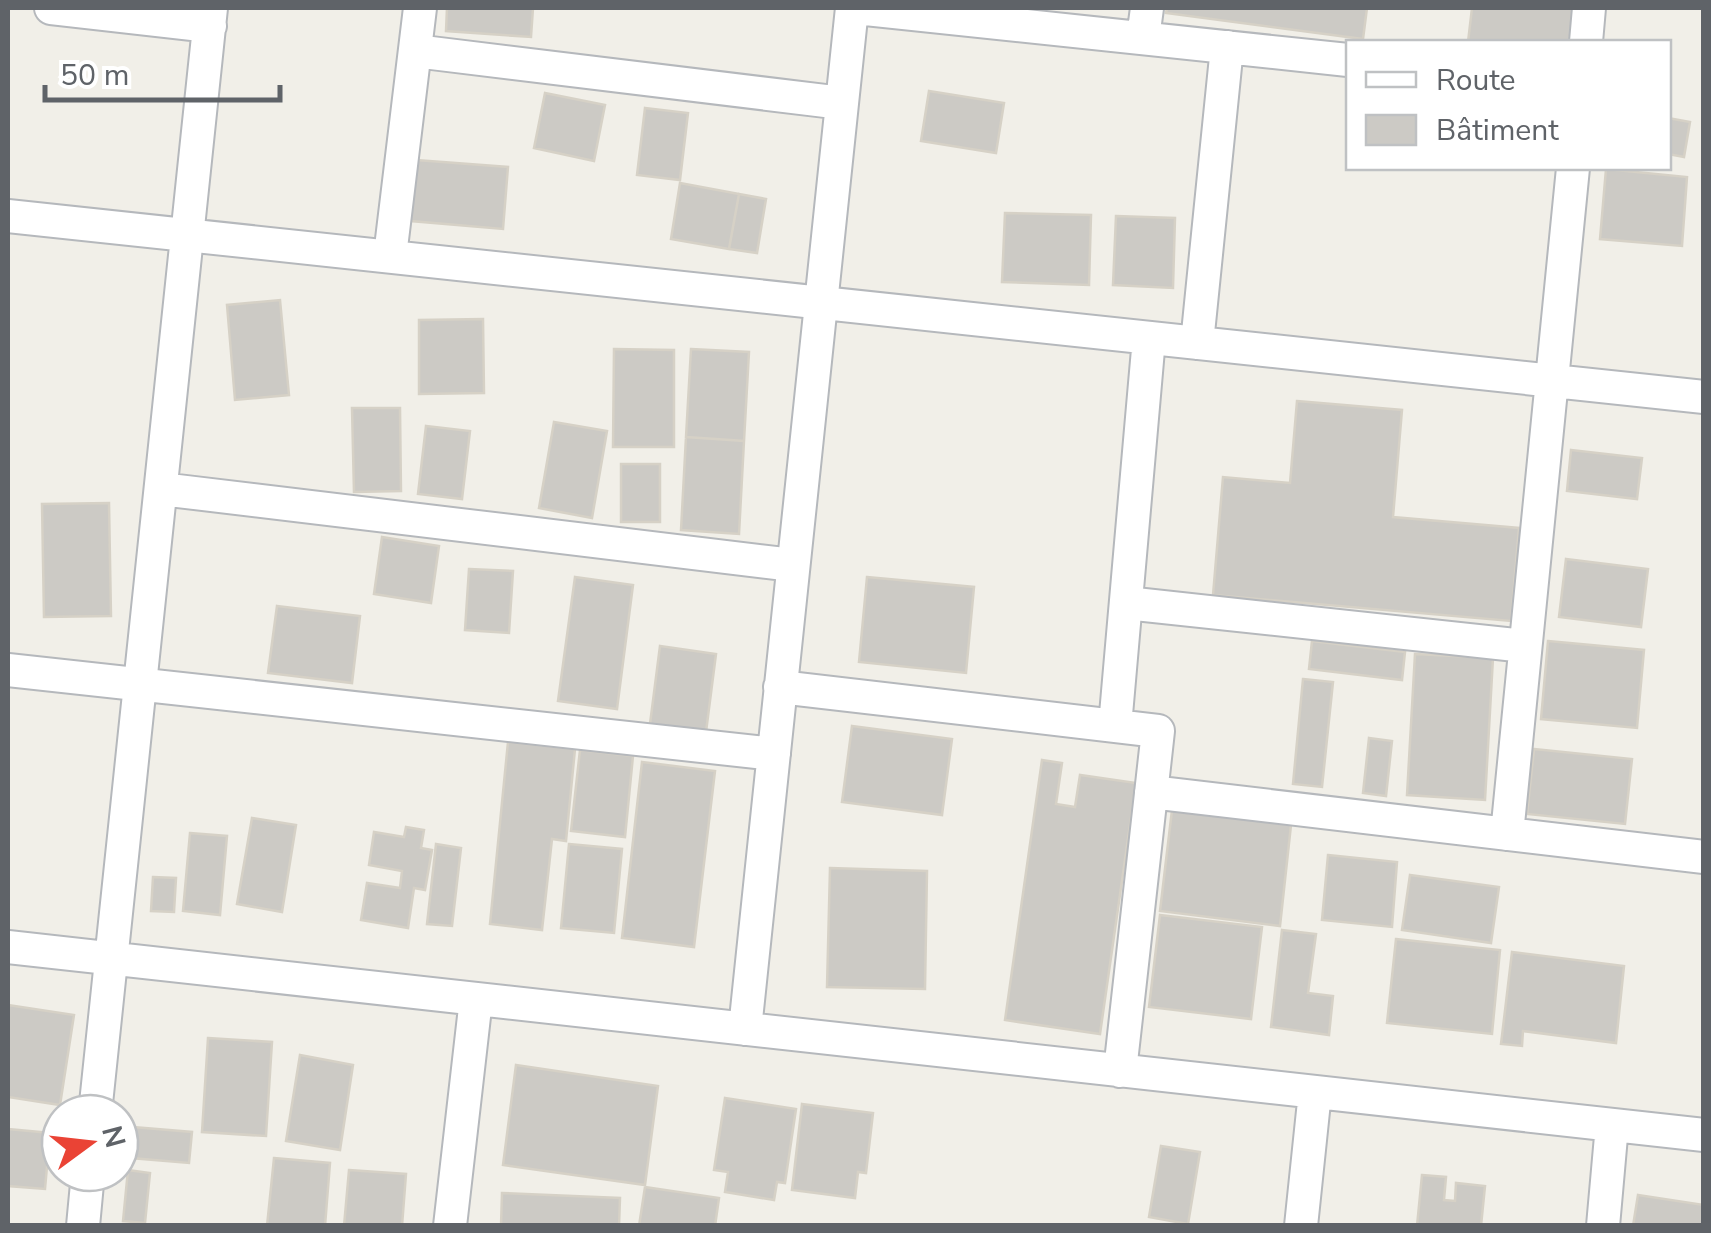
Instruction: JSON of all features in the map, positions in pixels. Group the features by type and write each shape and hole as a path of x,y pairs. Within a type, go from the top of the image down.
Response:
{"street":[{"path":"51,8 210,17 97,1093"},
{"path":"390,256 420,8"},
{"path":"745,1029 854,8 1145,23 1228,47 1346,60"},
{"path":"1586,40 1589,8"},
{"path":"1197,343 1228,47"},
{"path":"415,50 842,104"},
{"path":"1506,834 1573,170"},
{"path":"8,216 1704,397"},
{"path":"1116,726 1149,338"},
{"path":"161,490 794,565"},
{"path":"1126,603 1525,646"},
{"path":"8,670 774,754"},
{"path":"780,687 1158,731 1120,1070"},
{"path":"1151,792 1704,857"},
{"path":"8,947 1704,1135"},
{"path":"450,1226 476,999"},
{"path":"1301,1226 1314,1092"},
{"path":"1603,1226 1612,1125"},
{"path":"83,1226 86,1193"}],"building":[{"path":"447,8 533,8 531,37 446,31"},
{"path":"1167,8 1367,8 1363,39 1166,13"},
{"path":"1472,8 1579,8 1574,40 1468,40"},
{"path":"929,91 1004,103 996,153 921,141"},
{"path":"545,93 605,105 594,161 534,148"},
{"path":"645,108 688,113 680,180 637,175"},
{"path":"1671,119 1690,122 1684,157 1671,155"},
{"path":"416,160 508,167 503,229 411,221"},
{"path":"1606,170 1687,177 1682,246 1600,239"},
{"path":"680,183 739,194 729,249 671,239"},
{"path":"739,194 766,199 757,253 729,249"},
{"path":"1005,213 1091,215 1089,285 1002,282"},
{"path":"1116,216 1175,218 1173,288 1113,285"},
{"path":"280,300 289,395 235,400 227,305"},
{"path":"483,319 484,393 419,394 419,320"},
{"path":"614,349 674,350 674,447 613,447"},
{"path":"691,349 749,352 744,441 686,437"},
{"path":"1297,401 1402,410 1393,517 1519,528 1511,621 1213,595 1223,477 1290,483"},
{"path":"352,408 400,408 401,491 354,492"},
{"path":"554,422 607,431 592,518 539,508"},
{"path":"426,426 470,431 462,499 418,494"},
{"path":"686,437 744,441 739,534 681,530"},
{"path":"1571,450 1642,458 1637,499 1567,491"},
{"path":"621,464 660,464 660,522 621,522"},
{"path":"109,503 111,616 44,617 42,504"},
{"path":"382,537 439,546 431,603 374,594"},
{"path":"1566,559 1648,569 1641,627 1559,617"},
{"path":"469,569 513,571 509,633 465,630"},
{"path":"575,577 633,585 617,709 558,701"},
{"path":"867,577 974,587 966,673 859,662"},
{"path":"277,606 360,616 352,683 268,673"},
{"path":"1312,641 1405,652 1402,680 1309,669"},
{"path":"1548,641 1644,650 1637,728 1541,719"},
{"path":"660,646 716,654 706,732 650,724"},
{"path":"1415,654 1493,658 1485,800 1407,795"},
{"path":"1303,679 1333,682 1322,787 1293,784"},
{"path":"852,726 952,739 942,815 842,802"},
{"path":"1369,738 1392,741 1386,796 1363,793"},
{"path":"508,742 575,749 566,841 552,839 542,930 490,924"},
{"path":"1534,749 1632,759 1625,824 1527,814"},
{"path":"580,750 633,756 625,837 571,831"},
{"path":"1042,760 1062,763 1056,804 1075,807 1080,775 1136,783 1100,1034 1005,1020"},
{"path":"642,762 715,771 694,947 622,938"},
{"path":"1172,810 1291,825 1280,926 1160,911"},
{"path":"252,818 296,825 282,912 237,904"},
{"path":"406,827 424,830 421,848 432,850 425,890 414,888 408,928 361,920 367,883 400,888 402,871 369,865 374,832 404,837"},
{"path":"190,833 227,836 220,915 183,911"},
{"path":"436,844 461,848 452,926 427,924"},
{"path":"569,844 622,849 614,933 561,928"},
{"path":"1328,855 1397,862 1392,927 1322,920"},
{"path":"830,868 927,871 925,989 827,987"},
{"path":"1410,875 1499,887 1491,943 1402,930"},
{"path":"153,877 176,878 174,912 151,911"},
{"path":"1160,915 1262,927 1251,1019 1149,1007"},
{"path":"1282,930 1316,934 1308,993 1333,996 1329,1035 1271,1027"},
{"path":"1396,939 1500,950 1492,1034 1387,1023"},
{"path":"1512,952 1624,966 1616,1043 1523,1031 1522,1046 1501,1044"},
{"path":"8,1005 74,1015 62,1093 40,1093 40,1102 8,1097"},
{"path":"208,1038 272,1042 266,1136 202,1132"},
{"path":"300,1055 353,1065 340,1150 286,1141"},
{"path":"516,1065 658,1086 645,1185 503,1165"},
{"path":"725,1098 796,1109 785,1183 777,1182 774,1200 725,1192 728,1172 714,1170"},
{"path":"802,1104 873,1113 866,1173 858,1172 855,1198 792,1190"},
{"path":"140,1128 192,1132 189,1163 140,1159"},
{"path":"8,1129 40,1132 40,1189 8,1186"},
{"path":"1161,1146 1200,1152 1188,1224 1149,1217"},
{"path":"274,1158 330,1163 325,1226 267,1226"},
{"path":"349,1170 406,1174 402,1226 344,1226"},
{"path":"140,1172 150,1173 145,1223 123,1221 126,1193 140,1193"},
{"path":"1422,1175 1446,1177 1444,1200 1455,1201 1456,1183 1485,1186 1481,1226 1417,1226"},
{"path":"645,1187 719,1198 715,1226 639,1226"},
{"path":"502,1193 620,1198 619,1226 501,1226"},
{"path":"1638,1195 1704,1205 1704,1226 1633,1226"}]}
